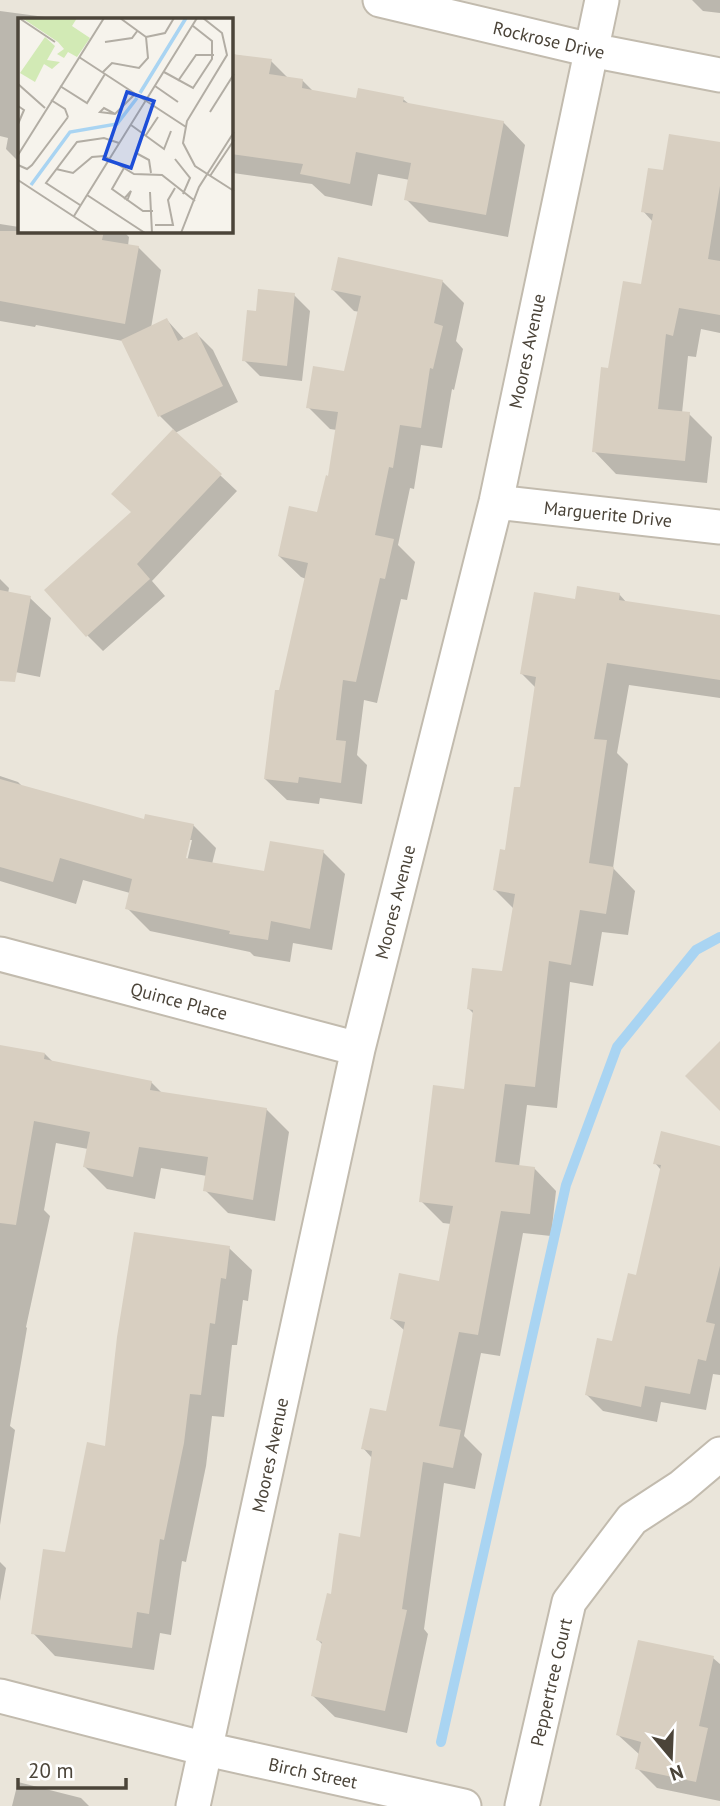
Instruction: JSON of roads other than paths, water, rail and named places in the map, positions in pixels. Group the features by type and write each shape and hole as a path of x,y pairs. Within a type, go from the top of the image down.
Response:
{"street":[{"name":"Rockrose Drive","path":"380,0 591,50 720,75"},
{"name":"Moores Avenue","path":"192,1806 358,1049 496,502 602,0"},
{"name":"Marguerite Drive","path":"496,502 720,527"},
{"name":"Quince Place","path":"0,954 358,1049"},
{"name":"Peppertree Court","path":"522,1806 569,1602 632,1519 681,1487 720,1454"},
{"name":"Birch Street","path":"0,1696 206,1749 464,1806"}],"waterway":[{"path":"441,1742 566,1185 617,1047 696,950 720,937"}]}
